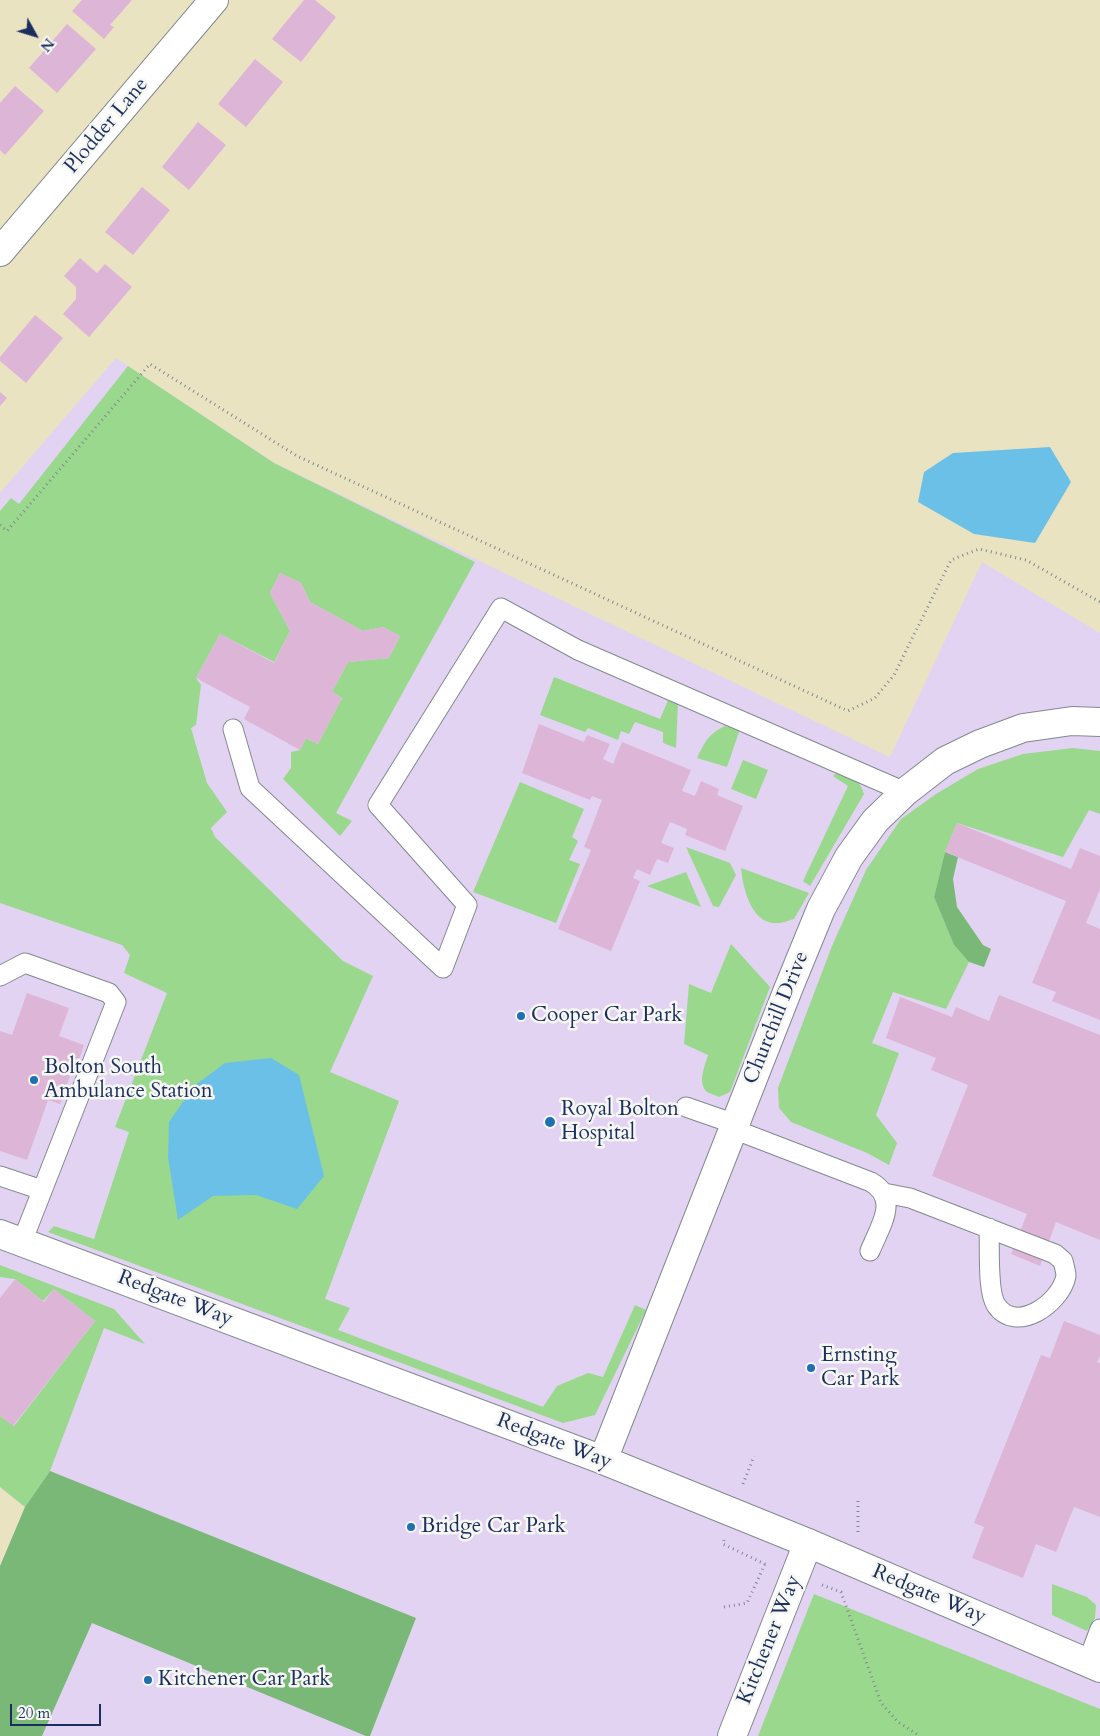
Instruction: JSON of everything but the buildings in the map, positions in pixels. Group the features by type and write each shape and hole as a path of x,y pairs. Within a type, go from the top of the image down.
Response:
{"street":[{"name":"Plodder Lane","path":"0,252 214,0"},
{"name":"Churchill Drive","path":"602,1460 821,909 849,857 875,821 905,792 945,760 980,744 1024,728 1072,721 1100,722"},
{"name":"Redgate Way","path":"11,1238 602,1460 808,1543 1094,1666"},
{"name":"Kitchener Way","path":"732,1736 808,1543"}],"lane":[{"path":"233,729 250,788 443,968 467,905 378,805 501,608 578,650 905,792"},
{"path":"0,976 25,963 109,993 116,1002 42,1190 11,1238"},
{"path":"686,1107 879,1187 887,1201 885,1212 870,1251"},
{"path":"0,1176 42,1190"},
{"path":"884,1193 910,1198 989,1228 1055,1254 1063,1261 1066,1276 1057,1295 1044,1308 1024,1317 1011,1317 997,1306 991,1292 989,1228"},
{"path":"1094,1666 1100,1629"}],"path":[{"path":"0,525 7,531 150,364 297,456 848,711 875,698 894,675 950,560 980,549 1026,560 1100,602"},
{"path":"724,1607 747,1603 765,1564"}],"shaded area":[{"name":"Royal Bolton Hospital","path":"116,358 276,464 890,757 982,562 1100,633 1100,1736 0,1736 0,1566 25,1507 0,1487 0,493"}],"green space":[{"path":"128,366 274,463 475,562 336,813 352,821 340,836 283,779 291,768 291,752 300,750 306,738 318,744 342,698 332,692 348,662 389,658 400,636 383,627 363,631 310,602 301,583 280,573 270,593 290,631 274,662 220,634 196,678 201,685 196,725 191,728 207,783 227,812 211,828 215,837 343,961 373,976 330,1072 399,1101 325,1299 350,1308 338,1330 543,1407 557,1386 588,1373 603,1377 635,1305 646,1310 595,1415 563,1423 48,1232 54,1226 94,1239 129,1132 115,1127 167,993 124,973 130,955 122,945 0,903 0,511 11,498 19,504"},
{"path":"554,677 660,719 669,698 678,702 676,748 663,743 663,732 635,722 629,734 621,731 618,740 588,728 585,732 540,715"},
{"path":"725,726 740,729 727,767 697,758 708,739"},
{"path":"1073,748 1100,751 1100,814 1089,810 1063,857 957,823 945,852 934,897 954,945 969,962 946,1009 893,992 872,1043 899,1053 876,1115 897,1143 889,1165 867,1153 791,1122 779,1108 778,1088 832,946 866,870 901,819 936,794 978,769 1023,754"},
{"path":"743,760 768,770 756,799 731,789"},
{"path":"839,771 855,779 864,794 810,886 803,881 848,786 833,776"},
{"path":"520,782 584,809 572,837 578,841 569,860 580,864 556,923 473,892"},
{"path":"686,847 730,863 736,875 719,907 713,906"},
{"path":"945,852 958,857 953,879 957,907 983,945 991,949 984,967 969,962 954,945 934,897"},
{"path":"741,868 809,893 794,919 782,923 769,922 755,912 747,895"},
{"path":"686,872 701,907 647,886"},
{"path":"731,944 770,987 730,1092 719,1097 707,1092 704,1088 702,1079 708,1055 684,1044 689,984 711,993"},
{"path":"0,1265 114,1309 145,1344 104,1328 50,1471 25,1507 0,1487 0,1416 14,1426 95,1321 54,1289 43,1301 15,1279 0,1277"},
{"path":"50,1471 416,1618 370,1736 366,1736 92,1623 42,1736 0,1736 0,1566 25,1507"},
{"path":"1052,1584 1087,1597 1096,1605 1095,1618 1087,1631 1052,1615"},
{"path":"814,1594 1100,1709 1100,1736 758,1736"}],"water":[{"path":"1050,447 1071,482 1035,543 974,534 918,502 924,472 953,453"},
{"path":"271,1058 299,1075 324,1176 297,1209 256,1195 213,1196 178,1220 168,1157 169,1122 194,1086 225,1063"}],"place":[{"name":"Cooper Car Park","path":"521,1016"},
{"name":"Bolton South Ambulance Station","path":"34,1080"},
{"name":"Royal Bolton Hospital","path":"550,1122"},
{"name":"Ernsting Car Park","path":"811,1368"},
{"name":"Bridge Car Park","path":"411,1527"},
{"name":"Kitchener Car Park","path":"148,1680"}]}
